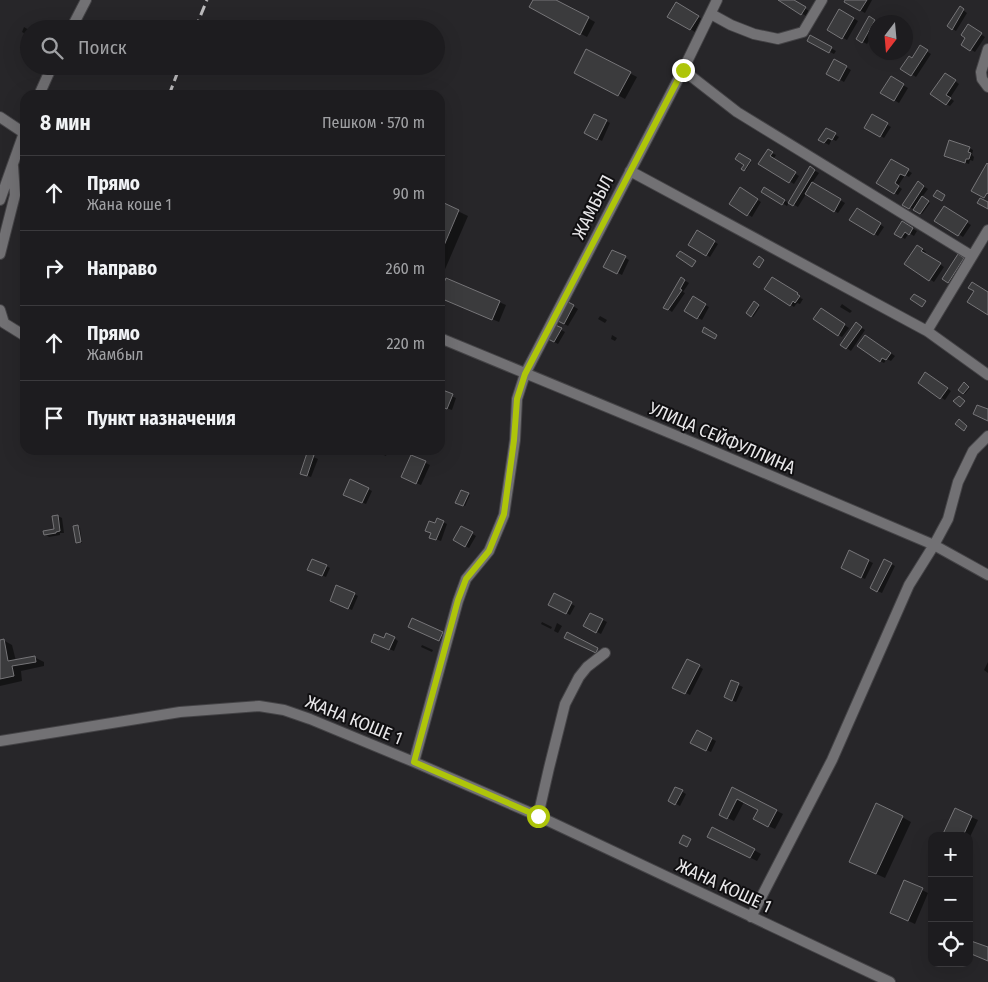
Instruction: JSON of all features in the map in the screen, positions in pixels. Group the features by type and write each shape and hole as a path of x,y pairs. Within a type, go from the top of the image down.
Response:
{"street":[{"path":"76,20 86,0"},
{"name":"ЖАМБЫЛ","path":"414,762 458,600 466,579 489,551 504,514 514,440 517,399 525,374 683,70 717,0"},
{"path":"710,14 754,34 778,39 803,32 822,0"},
{"path":"988,49 981,72 982,79 988,87"},
{"path":"683,70 737,112 972,256"},
{"path":"41,90 48,75"},
{"path":"0,117 20,129"},
{"path":"0,200 20,144"},
{"path":"0,254 15,195 13,166"},
{"path":"630,171 927,331 988,375"},
{"path":"927,331 988,230"},
{"path":"0,310 4,323 20,333"},
{"name":"УЛИЦА СЕЙФУЛЛИНА","path":"445,340 703,446 934,545 988,575"},
{"path":"751,916 832,760 909,585 948,519 958,482 973,451 988,436"},
{"path":"538,816 548,768 566,704 579,677 587,667 605,653"},
{"name":"ЖАНА КОШЕ 1","path":"0,741 180,712 259,706 284,710 414,762 538,816 890,982"}],"building":[{"path":"533,0 556,0 589,17 580,35 529,7"},
{"path":"778,0 794,0 806,7 801,15"},
{"path":"845,0 867,0 860,11 844,2"},
{"path":"676,2 699,16 690,30 667,17"},
{"path":"960,6 964,9 952,30 947,26"},
{"path":"839,9 854,18 842,39 827,30"},
{"path":"868,18 868,32 862,43 856,39"},
{"path":"968,24 982,33 970,51 961,45 965,38 961,35"},
{"path":"810,35 832,47 829,53 807,41"},
{"path":"920,45 928,50 911,76 900,69 906,60 913,60 913,56"},
{"path":"586,49 631,72 618,96 574,73"},
{"path":"834,59 847,66 839,81 826,74"},
{"path":"945,73 956,80 946,95 951,98 946,105 930,94"},
{"path":"891,76 904,84 894,101 880,93"},
{"path":"594,114 607,120 597,140 584,133"},
{"path":"872,114 888,123 880,137 864,128"},
{"path":"826,128 836,133 832,140 828,138 824,143 818,140"},
{"path":"949,140 970,147 968,152 971,153 965,163 944,156"},
{"path":"768,149 773,152 770,156 796,172 789,183 758,164"},
{"path":"739,153 751,160 744,171 741,169 744,165 735,159"},
{"path":"891,159 909,169 905,176 900,174 895,183 899,186 894,194 876,183"},
{"path":"987,163 988,194 984,198 971,191"},
{"path":"810,166 815,170 793,206 788,203"},
{"path":"918,181 924,186 909,209 902,205"},
{"path":"812,182 841,199 834,212 805,194"},
{"path":"740,187 758,199 747,216 729,204"},
{"path":"764,187 785,200 782,205 761,192"},
{"path":"937,190 945,195 942,201 933,196"},
{"path":"922,196 929,201 920,214 913,210"},
{"path":"980,198 988,202 988,209 977,203"},
{"path":"445,203 459,210 445,243"},
{"path":"944,206 968,221 958,236 934,221"},
{"path":"857,208 881,223 874,235 849,220"},
{"path":"902,221 913,228 909,235 905,232 901,238 894,234"},
{"path":"697,230 715,241 706,256 688,245"},
{"path":"917,245 923,249 921,251 941,263 929,281 904,264"},
{"path":"612,250 626,256 617,274 603,267"},
{"path":"680,251 696,261 692,267 676,256"},
{"path":"958,254 964,258 948,283 942,279"},
{"path":"759,256 764,260 759,268 753,264"},
{"path":"681,277 685,280 680,289 682,290 668,310 663,308"},
{"path":"772,277 798,293 800,296 795,303 793,301 790,306 764,289"},
{"path":"446,278 500,301 492,320 445,300"},
{"path":"972,282 988,292 988,315 967,302 974,291 968,288"},
{"path":"914,294 926,301 922,307 910,299"},
{"path":"693,296 706,304 697,319 684,311"},
{"path":"566,301 574,305 564,324 556,320"},
{"path":"754,301 759,305 751,317 746,313"},
{"path":"821,308 845,324 838,336 813,319"},
{"path":"856,322 862,327 846,349 840,345"},
{"path":"553,324 562,328 554,342 546,338"},
{"path":"704,327 717,335 715,339 702,332"},
{"path":"865,335 891,353 886,360 882,358 880,362 857,346"},
{"path":"925,372 948,388 940,399 918,383"},
{"path":"964,382 969,387 963,394 958,390"},
{"path":"445,391 453,394 447,409 445,408"},
{"path":"959,396 965,401 960,407 953,401"},
{"path":"977,405 988,409 988,421 973,414"},
{"path":"959,419 967,426 964,431 955,424"},
{"path":"306,455 314,455 307,476 300,474"},
{"path":"411,455 426,461 416,484 401,477"},
{"path":"350,479 369,488 362,503 343,495"},
{"path":"461,490 469,493 463,506 455,503"},
{"path":"58,515 60,531 44,535 43,531 54,529 52,516"},
{"path":"437,518 444,521 436,540 429,538 431,533 425,531 429,521 435,523"},
{"path":"78,525 81,542 76,543 73,526"},
{"path":"461,526 473,532 465,547 453,540"},
{"path":"849,550 869,560 861,578 841,568"},
{"path":"312,559 327,565 322,576 307,570"},
{"path":"884,559 892,563 877,592 870,588"},
{"path":"336,585 355,593 348,609 330,601"},
{"path":"554,593 572,602 566,614 548,605"},
{"path":"590,613 603,619 596,633 583,626"},
{"path":"412,618 443,632 439,641 408,627"},
{"path":"567,632 598,648 596,653 564,638"},
{"path":"386,633 395,637 389,650 371,642 374,634 384,638"},
{"path":"4,639 8,661 35,656 36,662 12,666 14,676 0,679 0,640"},
{"path":"687,659 700,665 685,694 672,688"},
{"path":"731,680 739,683 732,701 724,697"},
{"path":"697,730 712,738 706,751 690,743"},
{"path":"675,787 683,790 675,805 668,801"},
{"path":"732,787 777,810 768,827 753,819 758,810 737,799 727,819 719,815"},
{"path":"876,803 903,816 876,874 849,862"},
{"path":"955,808 972,816 965,832 944,832"},
{"path":"712,827 755,849 750,858 707,837"},
{"path":"683,835 691,839 687,847 679,843"},
{"path":"904,880 923,888 908,921 890,913"},
{"path":"973,942 988,947 988,961 973,955"}],"railway":[{"path":"199,20 207,0"},
{"path":"171,90 177,75"}],"route":[{"path":"538,816 414,762 458,600 466,579 489,551 504,514 514,440 517,399 525,374 683,70"}]}
